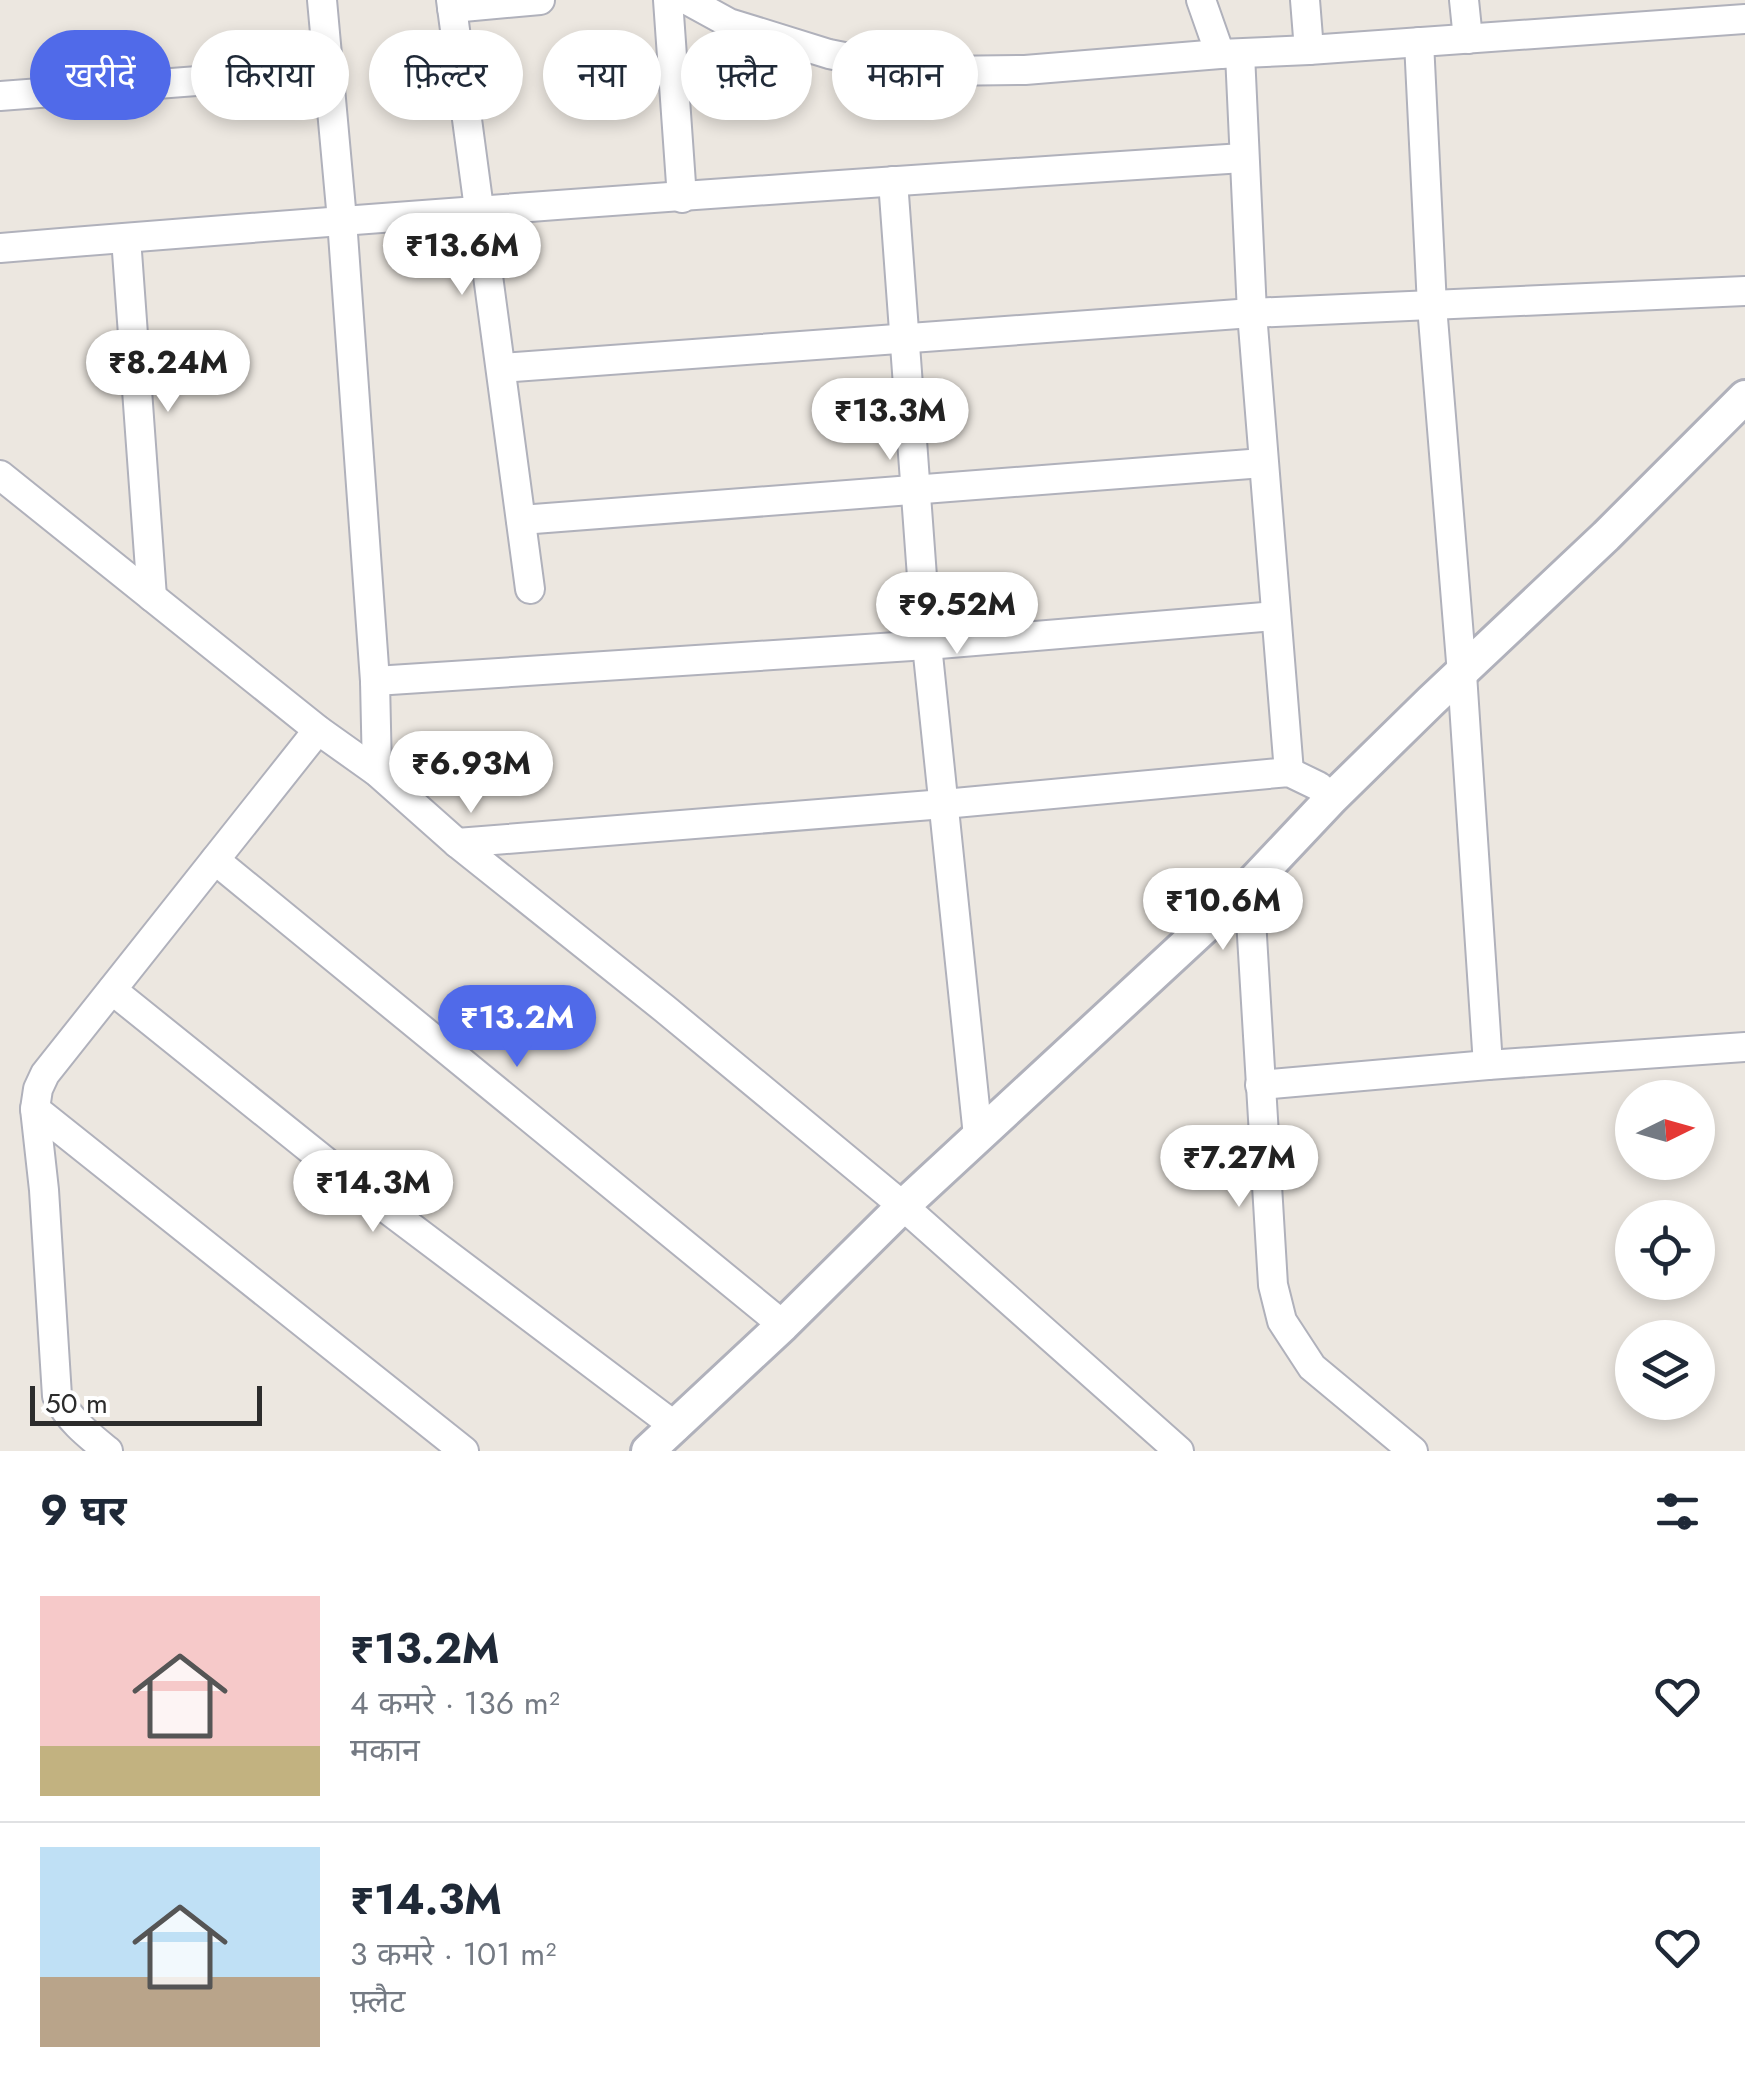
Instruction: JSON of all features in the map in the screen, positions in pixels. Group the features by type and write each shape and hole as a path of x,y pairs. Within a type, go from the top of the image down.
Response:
{"street":[{"path":"322,0 325,30"},
{"path":"530,589 451,4 540,0"},
{"path":"668,0 682,198"},
{"path":"687,0 734,12 829,54 938,70 1024,70 1745,19"},
{"path":"1201,0 1230,54 1243,158 1289,772"},
{"path":"1305,0 1309,50"},
{"path":"1464,0 1468,39"},
{"path":"1419,42 1432,306 1488,1064"},
{"path":"0,96 191,81"},
{"path":"333,120 375,681 378,772"},
{"path":"0,248 479,209 1243,158"},
{"path":"893,181 927,645 978,1136"},
{"path":"126,238 152,596"},
{"path":"501,368 1252,313 1745,291"},
{"path":"648,1451 903,1206 1250,886 1332,798 1745,397"},
{"path":"521,520 1264,463"},
{"path":"0,475 318,730 378,772 457,842 903,1206 1178,1451"},
{"path":"375,681 927,645 1275,616"},
{"path":"108,1451 76,1426 57,1396 35,1109 38,1089 45,1074 318,730"},
{"path":"457,842 1289,772 1318,786 1332,798"},
{"path":"214,860 783,1325"},
{"path":"1250,886 1273,1285 1282,1321 1312,1367 1413,1451"},
{"path":"112,990 346,1178 676,1426"},
{"path":"1260,1085 1488,1064 1745,1047"},
{"path":"35,1109 464,1451"}]}
